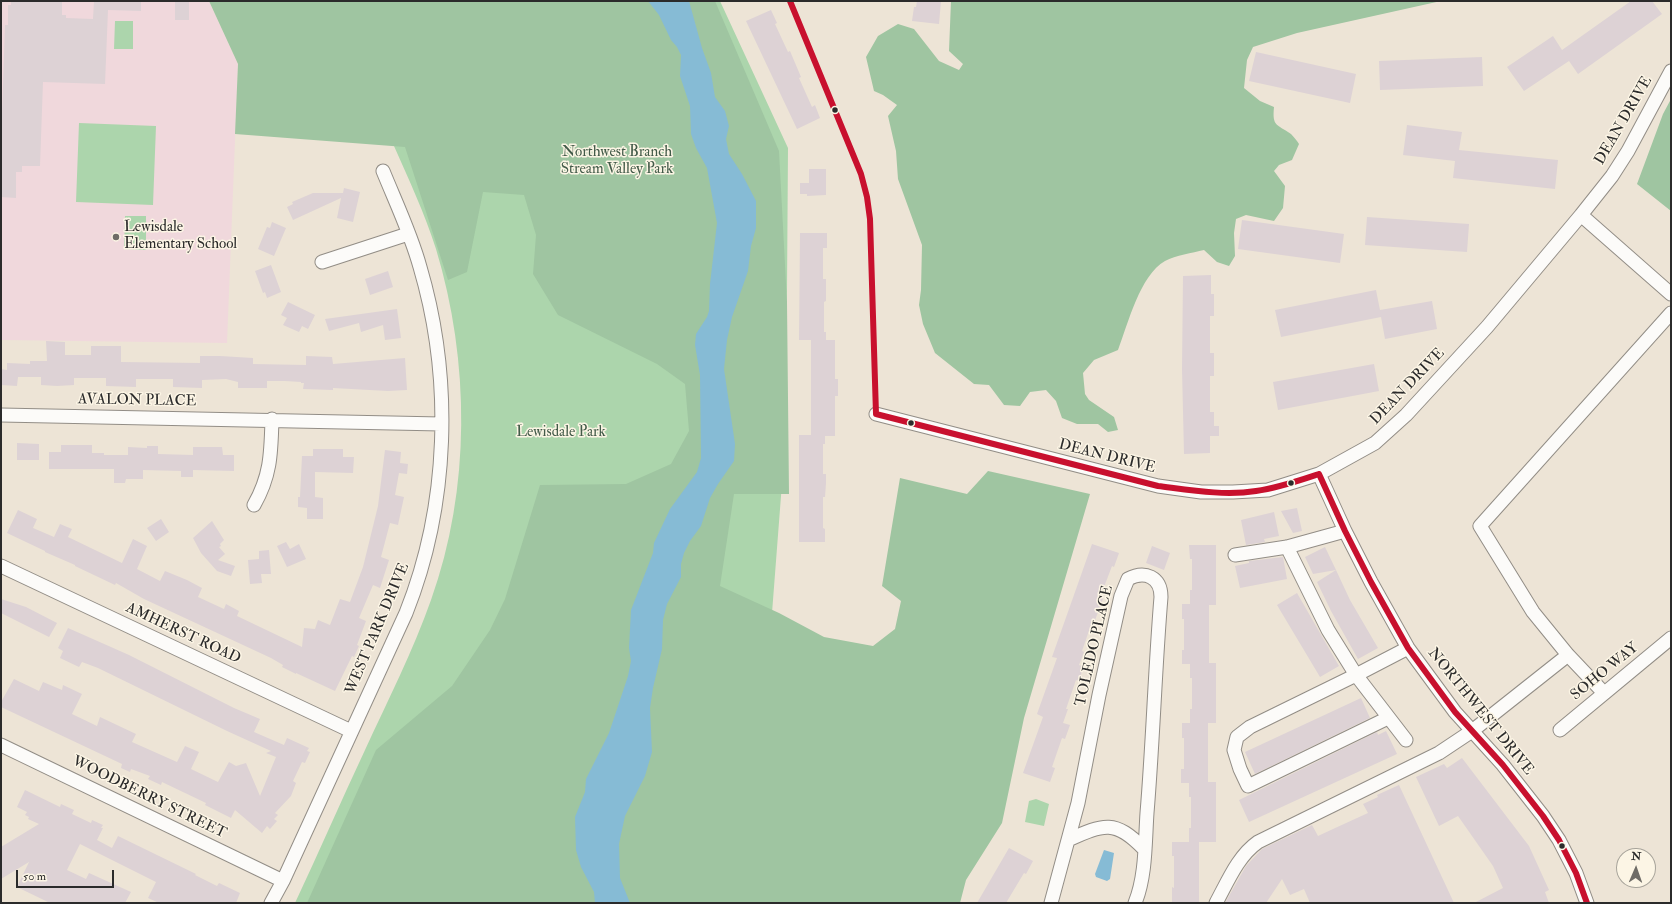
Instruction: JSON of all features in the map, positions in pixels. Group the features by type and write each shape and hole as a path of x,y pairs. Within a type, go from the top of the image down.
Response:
{"street":[{"name":"DEAN DRIVE","path":"876,414 1158,486 1201,492 1247,492 1268,490 1319,474 1375,443 1406,415 1487,327 1612,176 1628,151 1671,71"},
{"name":"WEST PARK DRIVE","path":"271,903 283,881 406,613 420,576 429,539 437,495 441,424 440,379 434,329 421,268 383,171"},
{"path":"1581,215 1671,294"},
{"path":"322,262 408,234"},
{"path":"1604,693 1568,654 1533,612 1480,526 1671,313"},
{"name":"AVALON PLACE","path":"1,415 441,424"},
{"path":"254,505 264,486 269,468 272,420"},
{"name":"NORTHWEST DRIVE","path":"1319,474 1344,531 1380,601 1408,648 1450,706 1507,771 1556,834 1576,873 1587,903"},
{"path":"1235,555 1287,547 1344,531"},
{"path":"1287,547 1328,630 1356,675 1406,740"},
{"name":"AMHERST ROAD","path":"1,566 351,731"},
{"name":"TOLEDO PLACE","path":"1052,903 1057,878 1078,803 1099,695 1121,596 1128,579 1136,575 1142,575 1156,581 1161,589 1161,597 1155,668 1151,762 1144,850 1138,894 1135,903"},
{"name":"SOHO WAY","path":"1560,730 1671,638"},
{"path":"1388,718 1248,786 1240,769 1234,750 1237,737 1250,727 1408,648"},
{"path":"1216,903 1248,849 1258,842 1439,753 1472,731 1568,654"},
{"name":"WOODBERRY STREET","path":"1,745 283,881"},
{"path":"1068,840 1094,828 1110,827 1131,836 1144,850"}],"shaded area":[{"name":"Lewisdale Elementary School","path":"1,1 209,1 238,64 227,343 1,340"}],"green space":[{"name":"Northwest Branch Stream Valley Park","path":"209,1 715,1 779,151 787,303 789,494 734,494 720,586 779,613 824,637 873,646 895,629 901,601 882,586 900,478 967,494 988,471 1090,494 1024,718 1002,823 966,880 960,903 307,903 376,750 452,686 490,630 505,599 540,485 626,484 671,464 689,431 685,384 657,364 558,315 533,274 536,235 524,195 483,192 467,272 448,280 405,147 235,134 238,64"},
{"name":"Northwest Branch Stream Valley Park","path":"329,1 720,1 788,148 786,431 767,678 716,903 295,903 408,657 431,600 444,558 453,514 459,470 461,425 460,380 455,335 447,292 436,249 411,184"},
{"path":"951,1 1441,1 1297,33 1253,47 1247,60 1244,88 1260,101 1274,107 1274,118 1276,124 1291,134 1299,144 1292,160 1279,165 1274,171 1285,186 1283,208 1274,221 1246,215 1236,219 1234,233 1235,256 1229,266 1217,262 1204,250 1169,259 1156,268 1142,288 1118,350 1094,360 1083,373 1085,394 1089,400 1114,417 1118,430 1108,432 1098,424 1077,424 1062,418 1056,401 1046,390 1030,392 1020,406 1004,405 989,385 974,384 935,353 923,324 919,305 921,290 922,245 898,179 896,151 888,116 897,105 883,95 874,91 866,57 878,36 898,24 914,29 939,61 959,70 963,64 949,51"},
{"path":"115,21 133,21 133,49 114,49"},
{"path":"1671,99 1671,211 1637,184 1663,114"},
{"path":"79,123 156,126 153,205 76,202"},
{"path":"125,216 146,216 146,250 124,249"},
{"path":"1036,799 1049,804 1044,826 1025,822 1029,801"}],"water":[{"path":"648,1 689,1 702,48 711,73 715,97 725,111 729,126 726,139 729,154 742,174 756,201 756,228 751,246 748,271 732,317 727,340 724,369 735,444 734,461 710,498 701,526 690,541 684,553 681,564 681,577 667,604 663,620 662,649 650,708 652,752 645,776 625,816 619,844 620,878 630,903 595,903 594,892 581,867 576,850 575,817 585,792 586,779 609,733 628,676 631,661 629,648 631,610 653,553 654,543 670,509 697,472 701,458 700,375 695,345 696,334 707,317 709,311 710,284 717,223 707,168 696,148 691,134 690,106 680,76 681,55 671,40 659,15"},
{"path":"1104,850 1114,853 1110,879 1107,881 1096,877 1095,874"}],"building":[{"path":"11,1 62,1 62,15 66,15 66,18 93,19 94,1 141,1 141,11 108,10 105,84 43,82 40,166 22,166 22,172 16,172 16,198 1,197 1,144 5,25 8,25 8,5 11,5"},
{"path":"175,1 189,1 189,20 175,20"},
{"path":"917,1 941,1 939,24 912,21 914,7 916,7"},
{"path":"1631,1 1652,1 1662,14 1578,74 1569,61 1524,91 1507,67 1553,36 1562,50"},
{"path":"771,10 777,23 775,24 788,52 790,51 801,77 799,78 812,107 815,105 820,118 797,129 746,21"},
{"path":"1256,52 1356,74 1350,103 1249,81"},
{"path":"1482,57 1483,86 1380,90 1379,61"},
{"path":"1407,125 1462,132 1459,150 1558,160 1555,189 1453,178 1455,161 1403,155"},
{"path":"809,169 826,169 826,195 807,196 807,194 800,194 800,183 809,183"},
{"path":"344,188 360,192 353,222 337,218 341,198 293,220 287,207 293,204 292,202 313,193 343,193"},
{"path":"1367,217 1469,224 1467,252 1365,245"},
{"path":"1242,220 1344,234 1340,263 1238,249"},
{"path":"272,222 286,228 274,256 258,249 267,227 270,228"},
{"path":"800,233 827,233 827,248 823,248 823,279 826,279 824,332 826,332 826,340 835,340 835,379 838,379 838,396 835,396 835,436 825,436 825,444 823,444 823,474 826,474 825,497 823,497 823,528 825,529 825,542 799,542 799,435 811,435 811,340 799,340"},
{"path":"271,265 281,292 267,298 265,292 263,293 255,271"},
{"path":"388,271 393,287 370,295 365,279"},
{"path":"1211,275 1211,294 1214,294 1214,316 1210,316 1210,353 1214,353 1214,376 1210,376 1210,412 1214,412 1214,426 1219,426 1219,436 1210,436 1210,453 1184,454 1182,369 1183,276"},
{"path":"1376,290 1380,310 1432,301 1437,329 1385,339 1381,317 1281,337 1275,310"},
{"path":"288,302 315,315 308,329 302,326 299,332 283,325 287,318 281,315"},
{"path":"397,309 401,338 385,340 383,325 361,332 359,323 329,331 325,319"},
{"path":"46,341 65,342 65,355 91,355 91,346 121,346 121,362 200,363 200,356 220,356 253,358 253,364 306,365 306,356 332,357 333,364 405,358 407,390 388,391 333,388 333,390 303,389 304,383 285,381 267,381 267,388 238,388 238,382 226,379 202,380 202,388 173,387 173,379 136,379 136,387 106,386 106,378 74,378 74,385 41,385 41,377 18,377 17,386 1,385 1,369 7,370 7,363 30,364 30,361 47,361"},
{"path":"1374,364 1379,391 1278,410 1273,382"},
{"path":"17,443 39,444 39,460 17,460"},
{"path":"61,445 92,445 92,453 104,453 104,455 128,455 128,447 147,448 147,446 158,446 158,454 193,455 193,447 222,447 223,455 234,455 234,471 193,470 193,477 181,477 181,471 143,470 143,479 126,479 125,483 114,483 114,469 49,469 49,452 61,452"},
{"path":"313,449 343,449 343,457 354,457 353,473 315,472 315,497 323,498 323,519 307,519 307,508 298,507 298,497 300,497 302,456 313,456"},
{"path":"385,450 401,452 400,463 408,464 407,474 399,473 395,495 404,497 398,525 390,523 381,557 389,560 380,588 373,585 359,618 366,621 357,645 359,646 354,657 352,656 335,691 296,674 282,667 283,665 271,658 144,599 116,583 115,585 7,533 18,510 37,519 33,528 54,537 60,524 72,529 68,537 122,563 133,539 147,546 137,569 160,581 165,571 187,580 202,588 198,597 224,609 226,604 239,611 237,616 302,647 304,628 315,629 318,620 330,625 340,599 350,602 363,567 378,506"},
{"path":"1297,508 1302,531 1293,533 1281,511"},
{"path":"1274,512 1279,536 1264,539 1265,542 1246,545 1241,520"},
{"path":"161,519 169,532 156,541 147,528"},
{"path":"212,521 224,540 219,547 225,554 218,560 235,566 231,576 217,571 201,553 193,538"},
{"path":"286,542 290,549 299,544 306,559 287,567 277,546"},
{"path":"1092,544 1119,553 1114,567 1112,566 1101,595 1104,596 1094,623 1092,622 1082,651 1084,652 1079,665 1084,667 1078,681 1076,680 1063,723 1070,725 1065,739 1062,738 1052,767 1055,768 1050,782 1023,773 1043,717 1037,714 1057,658 1052,657"},
{"path":"1189,545 1216,545 1216,605 1209,605 1209,663 1216,663 1216,723 1208,723 1208,782 1216,782 1216,842 1199,842 1199,902 1172,902 1172,887 1174,888 1174,856 1172,856 1172,842 1189,842 1189,828 1191,828 1191,797 1189,797 1189,783 1181,783 1181,769 1184,769 1184,738 1182,738 1182,723 1190,723 1190,709 1192,709 1192,678 1190,678 1190,664 1182,664 1182,650 1184,650 1184,619 1182,619 1182,604 1190,604 1190,590 1192,590 1192,559 1190,559"},
{"path":"1152,546 1170,553 1164,570 1146,563"},
{"path":"1325,547 1336,570 1313,574 1305,557"},
{"path":"269,550 271,574 261,574 262,583 250,584 248,560 259,559 259,551"},
{"path":"1283,557 1287,579 1240,588 1235,566 1249,563 1249,561"},
{"path":"1336,570 1350,600 1378,648 1358,659 1331,611 1317,582"},
{"path":"1297,593 1339,666 1320,677 1277,605"},
{"path":"1,599 26,607 57,623 49,637 1,613"},
{"path":"68,628 129,655 234,708 260,719 254,732 284,745 287,738 309,748 307,751 310,752 305,763 302,762 293,781 296,783 291,796 275,813 278,815 274,819 277,821 270,829 267,826 262,833 235,810 231,818 205,805 206,803 162,782 161,785 148,779 150,776 131,769 130,772 121,768 122,764 1,707 1,702 14,679 39,691 43,682 62,690 63,685 82,694 72,714 97,726 100,717 136,734 132,742 177,762 185,746 199,752 191,769 218,782 229,762 236,766 246,763 260,796 276,757 266,753 271,751 98,668 82,662 79,667 60,658 63,651 58,648"},
{"path":"1361,698 1370,718 1255,774 1245,752"},
{"path":"1386,731 1397,754 1249,822 1239,800 1377,732 1378,735"},
{"path":"1462,758 1529,846 1549,890 1545,892 1549,903 1474,903 1503,888 1493,866 1458,816 1439,826 1416,777 1444,764 1447,768"},
{"path":"1399,785 1454,903 1310,903 1304,889 1290,895 1282,879 1266,903 1225,903 1246,866 1262,849 1312,825 1318,836 1368,813 1363,804 1378,797 1377,795"},
{"path":"25,790 60,807 61,804 74,810 72,814 91,823 92,820 103,825 97,840 112,848 118,836 196,874 195,875 217,886 219,883 240,893 236,903 159,903 148,898 156,882 80,844 67,870 86,879 89,873 131,892 125,903 50,903 17,887 29,862 1,879 1,847 39,824 28,819 29,817 25,815 27,812 17,807"},
{"path":"1009,848 1033,861 1026,874 1024,873 1006,903 977,903"}],"transit line":[{"path":"790,1 861,174 867,197 870,219 876,414"},
{"path":"876,414 1158,486 1207,492 1232,493 1264,490 1296,482 1319,474"},
{"path":"1319,474 1345,531 1371,582 1408,648 1455,712 1503,765 1543,816 1559,840 1576,873 1587,903"}],"place":[{"name":"Lewisdale Elementary School","path":"116,237"}],"park label":[{"name":"Lewisdale Park","path":"561,433"}]}
